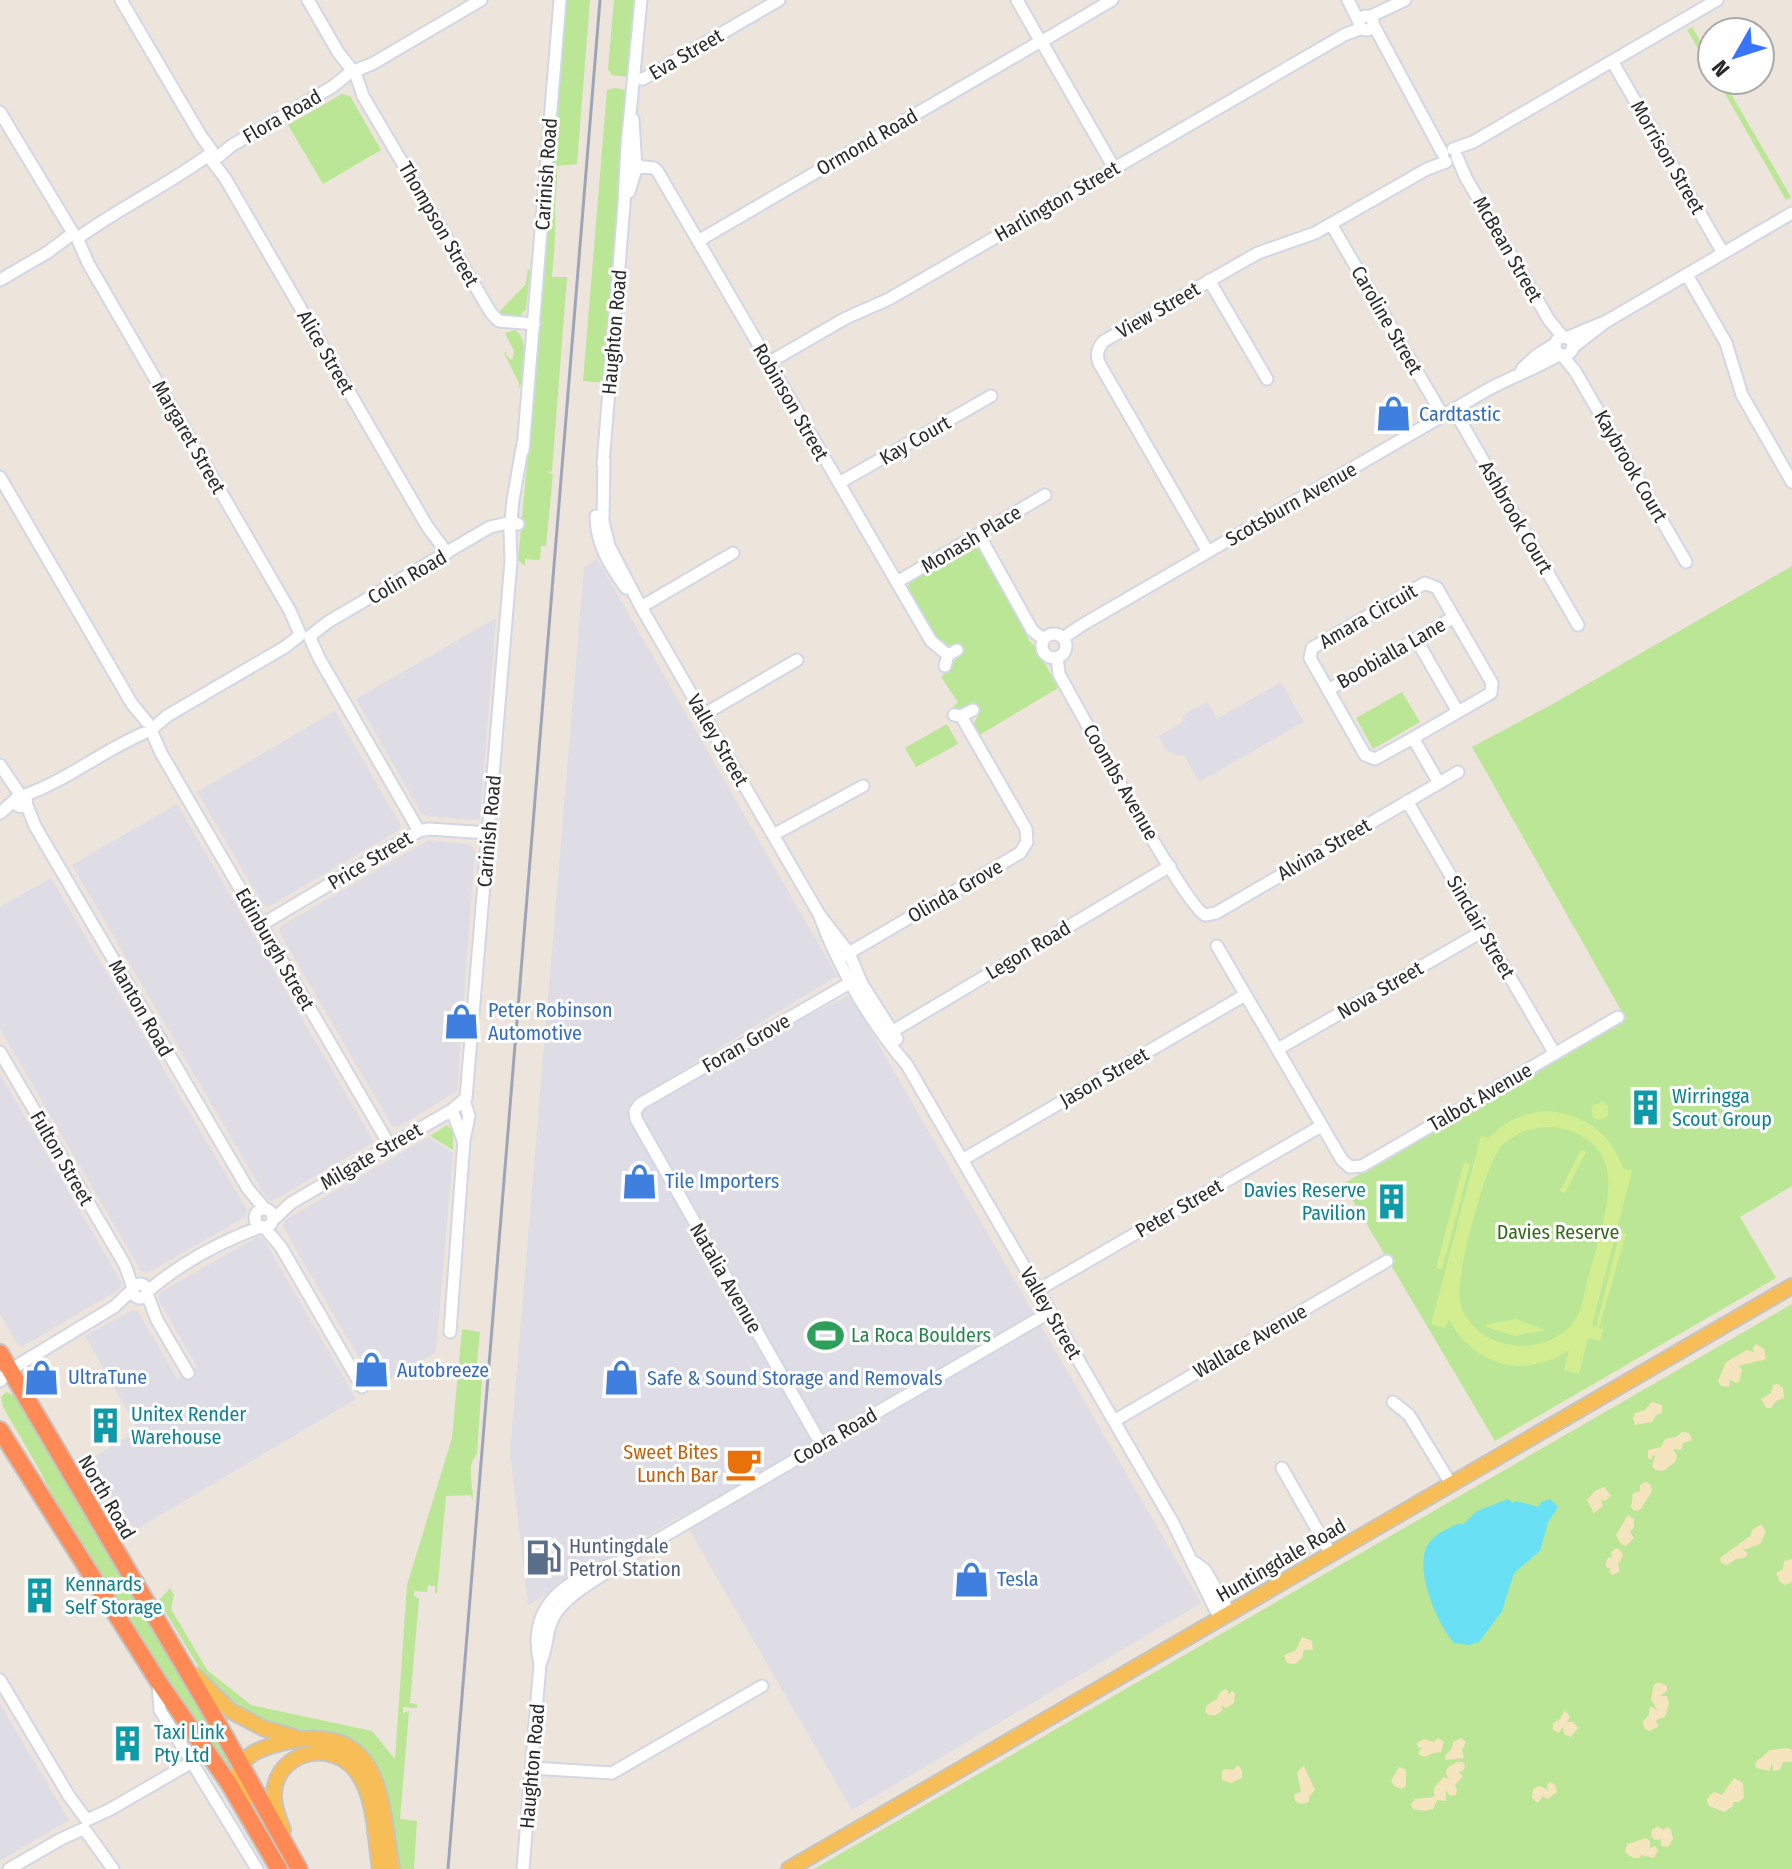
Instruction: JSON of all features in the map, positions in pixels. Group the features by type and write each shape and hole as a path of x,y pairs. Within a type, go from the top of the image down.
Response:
{"highway":[{"name":"North Road","path":"0,1353 5,1376 178,1658 294,1862"},
{"path":"0,1430 158,1681 246,1812 279,1869"}],"main road":[{"name":"Huntingdale Road","path":"789,1869 1792,1286"},
{"path":"178,1658 231,1711 269,1731 300,1739"},
{"path":"246,1812 244,1789 238,1773 247,1757 262,1749 300,1739 340,1742 368,1764 379,1785 392,1869"},
{"path":"294,1862 274,1801 277,1779 286,1765 301,1755 329,1753 349,1764 364,1784 380,1869"}],"street":[{"name":"Alice Street","path":"121,0 444,555"},
{"name":"Thompson Street","path":"308,0 491,313 499,321 534,324"},
{"name":"Flora Road","path":"0,280 481,0"},
{"name":"Carinish Road","path":"450,1332 464,1140 469,1116 464,1100 468,1085 560,0"},
{"name":"Haughton Road","path":"603,540 604,459 624,205 632,165 634,78 641,0"},
{"name":"Eva Street","path":"634,78 643,79 779,0"},
{"path":"1017,0 1114,168"},
{"name":"Ormond Road","path":"698,241 1112,0"},
{"name":"Harlington Street","path":"768,363 846,318 889,299 1405,0"},
{"name":"View Street","path":"1208,552 1099,363 1097,355 1104,341 1263,250 1310,235 1331,224 1717,0"},
{"name":"McBean Street","path":"1349,1 1382,44 1434,134 1466,178 1563,346"},
{"name":"Morrison Street","path":"1612,61 1723,253"},
{"name":"Margaret Street","path":"0,112 419,831"},
{"name":"Robinson Street","path":"632,165 656,169 931,641 950,657"},
{"name":"Scotsburn Avenue","path":"1063,638 1519,372 1541,365 1563,346 1792,214"},
{"name":"Caroline Street","path":"1331,224 1448,413"},
{"path":"1687,275 1726,343 1742,395 1792,482"},
{"path":"1209,280 1267,379"},
{"name":"Kaybrook Court","path":"1563,346 1686,562"},
{"name":"Kay Court","path":"839,483 991,396"},
{"name":"Ashbrook Court","path":"1448,413 1578,625"},
{"name":"Edinburgh Street","path":"0,477 390,1146"},
{"name":"Monash Place","path":"897,582 1045,495"},
{"name":"Colin Road","path":"21,801 485,531 514,528"},
{"path":"979,535 1032,630 1044,640"},
{"name":"Valley Street","path":"603,540 819,914 829,942 844,956 889,1033 902,1048 907,1065 1114,1421 1194,1562 1197,1573 1225,1616"},
{"path":"641,607 733,553"},
{"name":"Amara Circuit","path":"1425,583 1437,588 1493,688 1491,693 1375,759 1370,759 1328,690 1310,658 1312,648 1425,583"},
{"name":"Boobialla Lane","path":"1328,690 1454,617"},
{"path":"1053,634 1063,638 1065,650 1057,657 1046,654 1044,640 1053,634"},
{"path":"1416,639 1458,712"},
{"name":"Coombs Avenue","path":"1057,657 1059,674 1192,904"},
{"path":"703,715 797,660"},
{"name":"Olinda Grove","path":"844,956 1020,853 1027,842 1026,829 958,716 973,710"},
{"path":"1413,738 1439,783"},
{"name":"Manton Road","path":"0,765 362,1387"},
{"name":"Alvina Street","path":"1192,904 1201,914 1216,913 1458,772"},
{"path":"773,835 863,786"},
{"name":"Sinclair Street","path":"1407,801 1555,1054"},
{"name":"Price Street","path":"261,925 419,831 489,833"},
{"name":"Legon Road","path":"889,1033 1170,866"},
{"name":"Nova Street","path":"1278,1049 1483,931"},
{"path":"1217,946 1321,1126"},
{"name":"Foran Grove","path":"635,1111 640,1104 856,979"},
{"name":"Jason Street","path":"962,1160 1245,995"},
{"name":"Talbot Avenue","path":"1321,1126 1342,1160 1350,1167 1362,1166 1618,1017"},
{"name":"Fulton Street","path":"0,1052 188,1373"},
{"path":"452,1110 464,1100"},
{"name":"Carinish Road","path":"452,1110 464,1140"},
{"name":"Milgate Street","path":"5,1376 140,1291 452,1110"},
{"name":"Natalia Avenue","path":"635,1111 636,1119 821,1444"},
{"name":"Peter Street","path":"1038,1290 1321,1126"},
{"name":"Wallace Avenue","path":"1114,1421 1387,1261"},
{"name":"Coora Road","path":"557,1602 621,1561 1050,1312"},
{"path":"1393,1402 1409,1415 1451,1484"},
{"path":"1282,1468 1331,1554"},
{"name":"Haughton Road","path":"523,1869 540,1664 557,1602"},
{"path":"0,1680 113,1869"},
{"path":"158,1681 160,1710 257,1869"},
{"path":"532,1768 612,1773 762,1686"},
{"path":"9,1869 192,1762"},
{"path":"218,1805 246,1812"}],"shaded area":[{"path":"597,559 837,976 629,1103 850,995 1201,1603 852,1810 681,1516 528,1605 510,1453 584,567"},
{"path":"496,618 480,817 476,820 426,816 421,813 356,699"},
{"path":"1281,682 1304,722 1199,782 1183,754 1179,756 1167,751 1158,736 1185,721 1182,716 1207,702 1217,719"},
{"path":"335,711 400,824 399,830 270,906 263,905 197,792"},
{"path":"177,804 374,1142 272,1201 267,1199 72,865"},
{"path":"429,840 471,845 475,850 457,1091 398,1127 392,1126 279,932 281,926"},
{"path":"51,878 247,1210 245,1217 148,1273 141,1271 0,1029 0,907"},
{"path":"0,1074 122,1283 120,1289 23,1346 17,1344 0,1314"},
{"path":"428,1137 453,1153 436,1352 376,1388 283,1227 285,1220"},
{"path":"257,1237 263,1238 356,1399 135,1530 86,1462 138,1430 85,1336 132,1310 138,1311 177,1379 188,1373 197,1367 158,1299 159,1293"},
{"path":"0,1704 69,1820 0,1861"}],"green space":[{"path":"565,0 590,0 577,164 557,166 552,277 567,277 552,471 548,473 553,474 546,546 541,546 540,560 525,559 525,566 518,560 540,327"},
{"path":"614,0 635,0 629,77 612,75 608,69"},
{"path":"1692,27 1696,34 1696,45 1687,30"},
{"path":"607,90 628,90 604,383 583,381"},
{"path":"342,94 350,96 381,150 323,184 288,125"},
{"path":"1726,96 1732,96 1791,197 1786,200"},
{"path":"528,269 526,309 513,318 498,313 526,284"},
{"path":"515,330 520,334 524,347 521,384 518,389 519,383 504,353 510,360 513,358 514,351 505,333"},
{"path":"970,545 982,551 1058,688 978,736 974,723 980,711 973,703 965,709 951,710 958,702 941,677 962,652 957,644 946,646 934,637 908,591 913,578"},
{"name":"Davies Reserve","path":"1792,566 1792,1186 1740,1217 1776,1278 1495,1441 1343,1184 1626,1019 1472,747"},
{"path":"1402,692 1420,722 1373,749 1356,718"},
{"path":"947,724 958,744 916,767 905,748"},
{"path":"1602,1100 1608,1106 1608,1115 1598,1120 1593,1117 1591,1106"},
{"path":"1538,1112 1560,1113 1584,1121 1603,1135 1623,1168 1632,1171 1592,1325 1596,1327 1620,1232 1626,1234 1599,1328 1603,1329 1600,1341 1588,1338 1579,1374 1564,1370 1569,1350 1535,1364 1518,1366 1502,1363 1472,1348 1449,1319 1445,1328 1431,1324 1481,1136 1489,1138 1508,1123","holes":["1547,1127 1577,1134 1593,1144 1603,1157 1608,1172 1606,1207 1580,1311 1569,1327 1554,1339 1536,1345 1517,1346 1498,1342 1481,1333 1468,1320 1460,1302 1459,1290 1466,1248 1487,1177 1500,1148 1518,1134"]},
{"path":"447,1125 453,1131 453,1150 430,1136"},
{"path":"1581,1150 1586,1152 1565,1193 1560,1191"},
{"path":"1464,1162 1470,1164 1442,1270 1436,1268"},
{"path":"1792,1304 1792,1869 814,1869"},
{"path":"1516,1319 1545,1330 1514,1336 1486,1327 1487,1324"},
{"path":"462,1329 480,1332 477,1363 483,1364 477,1454 471,1469 473,1500 471,1495 446,1496 437,1593 435,1586 428,1585 427,1592 414,1591 414,1596 419,1599 410,1703 417,1704 417,1708 403,1707 403,1713 409,1711 400,1819 417,1821 414,1869 400,1869 386,1788 370,1758 315,1732 290,1731 267,1725 236,1708 209,1684 160,1599 170,1588 174,1595 171,1609 207,1670 251,1705 372,1731 395,1759 407,1585 452,1438"},
{"path":"6,1392 16,1396 230,1756 240,1786 199,1732 71,1532 3,1407 1,1397"}],"sand":[{"path":"1756,1344 1764,1349 1766,1359 1738,1366 1742,1370 1739,1382 1730,1379 1729,1387 1721,1386 1718,1381 1726,1362 1747,1350 1754,1352"},
{"path":"1773,1385 1783,1388 1784,1398 1776,1401 1771,1408 1766,1408 1761,1399 1771,1393"},
{"path":"1652,1402 1662,1405 1662,1413 1656,1415 1652,1422 1635,1425 1635,1413 1645,1410"},
{"path":"1682,1432 1689,1433 1692,1440 1683,1443 1681,1450 1673,1449 1677,1456 1675,1462 1663,1471 1655,1470 1652,1466 1655,1456 1651,1460 1648,1458 1648,1450 1661,1447 1665,1439"},
{"path":"1645,1482 1650,1484 1652,1491 1640,1510 1634,1511 1631,1507 1633,1493 1640,1491 1640,1485"},
{"path":"1604,1487 1611,1496 1605,1501 1601,1499 1603,1506 1594,1513 1587,1500"},
{"path":"1628,1515 1634,1519 1630,1532 1634,1538 1626,1546 1616,1535"},
{"path":"1761,1524 1766,1532 1760,1544 1742,1549 1748,1553 1745,1558 1727,1565 1721,1563 1720,1558"},
{"path":"1616,1548 1623,1556 1618,1564 1620,1571 1613,1575 1606,1562 1609,1557 1612,1558 1611,1552"},
{"path":"1792,1559 1792,1582 1785,1585 1776,1573 1783,1569 1784,1561"},
{"path":"1302,1637 1312,1641 1313,1650 1304,1650 1302,1658 1295,1664 1287,1663 1284,1655 1296,1650"},
{"path":"1658,1682 1667,1686 1667,1691 1660,1696 1667,1696 1669,1703 1665,1717 1656,1720 1658,1727 1649,1731 1644,1728 1643,1721 1649,1715 1650,1706 1657,1710 1651,1699 1654,1685"},
{"path":"1225,1689 1228,1695 1232,1691 1235,1693 1234,1703 1226,1708 1221,1705 1223,1710 1209,1715 1205,1711 1207,1705"},
{"path":"1565,1710 1570,1717 1567,1722 1573,1722 1578,1728 1571,1737 1564,1734 1563,1727 1559,1733 1553,1730 1553,1723 1560,1719"},
{"path":"1438,1738 1444,1742 1441,1752 1426,1757 1419,1755 1423,1747 1418,1748 1417,1743 1424,1739 1434,1742"},
{"path":"1461,1738 1466,1742 1462,1750 1464,1758 1446,1760 1453,1742"},
{"path":"1770,1750 1792,1750 1792,1762 1783,1762 1780,1770 1773,1771 1772,1762 1770,1771 1756,1768 1755,1763"},
{"path":"1463,1762 1465,1766 1463,1771 1458,1772 1463,1776 1455,1785 1456,1795 1450,1796 1446,1791 1446,1801 1437,1800 1433,1809 1413,1809 1411,1804 1415,1799 1434,1797 1434,1788 1443,1777 1449,1779 1447,1768"},
{"path":"1238,1765 1242,1778 1231,1783 1222,1780 1222,1771 1233,1770"},
{"path":"1304,1766 1315,1790 1309,1796 1309,1802 1301,1804 1295,1801 1294,1794 1301,1792 1297,1772"},
{"path":"1399,1767 1406,1770 1406,1786 1402,1789 1391,1781"},
{"path":"1734,1778 1743,1783 1744,1797 1739,1802 1733,1802 1733,1806 1724,1812 1709,1806 1707,1800 1710,1795 1715,1792 1722,1795"},
{"path":"1550,1782 1557,1792 1548,1799 1543,1796 1538,1803 1532,1798 1533,1789 1540,1786 1548,1790"},
{"path":"1658,1826 1671,1830 1673,1839 1668,1847 1661,1846 1661,1839 1655,1840 1651,1836 1652,1830"},
{"path":"1646,1838 1650,1841 1650,1848 1655,1846 1658,1850 1654,1858 1641,1855 1633,1858 1625,1852 1627,1844"}],"water":[{"path":"1508,1499 1513,1503 1516,1501 1539,1507 1541,1502 1550,1499 1558,1507 1548,1522 1540,1551 1514,1573 1502,1611 1479,1642 1469,1645 1454,1643 1434,1610 1425,1581 1424,1554 1428,1544 1442,1531 1460,1523 1462,1525 1477,1511"}],"railway":[{"path":"448,1869 600,0"}],"place":[{"name":"Cardtastic","path":"1393,414"},
{"name":"Peter Robinson Automotive","path":"462,1022"},
{"name":"Wirringga Scout Group","path":"1646,1108"},
{"name":"Tile Importers","path":"639,1181"},
{"name":"Davies Reserve Pavilion","path":"1392,1202"},
{"name":"La Roca Boulders","path":"825,1335"},
{"name":"Autobreeze","path":"371,1370"},
{"name":"UltraTune","path":"42,1377"},
{"name":"Safe & Sound Storage and Removals","path":"621,1378"},
{"name":"Unitex Render Warehouse","path":"105,1425"},
{"name":"Sweet Bites Lunch Bar","path":"744,1464"},
{"name":"Huntingdale Petrol Station","path":"543,1558"},
{"name":"Tesla","path":"971,1579"},
{"name":"Kennards Self Storage","path":"39,1595"},
{"name":"Taxi Link Pty Ltd","path":"128,1743"}]}
